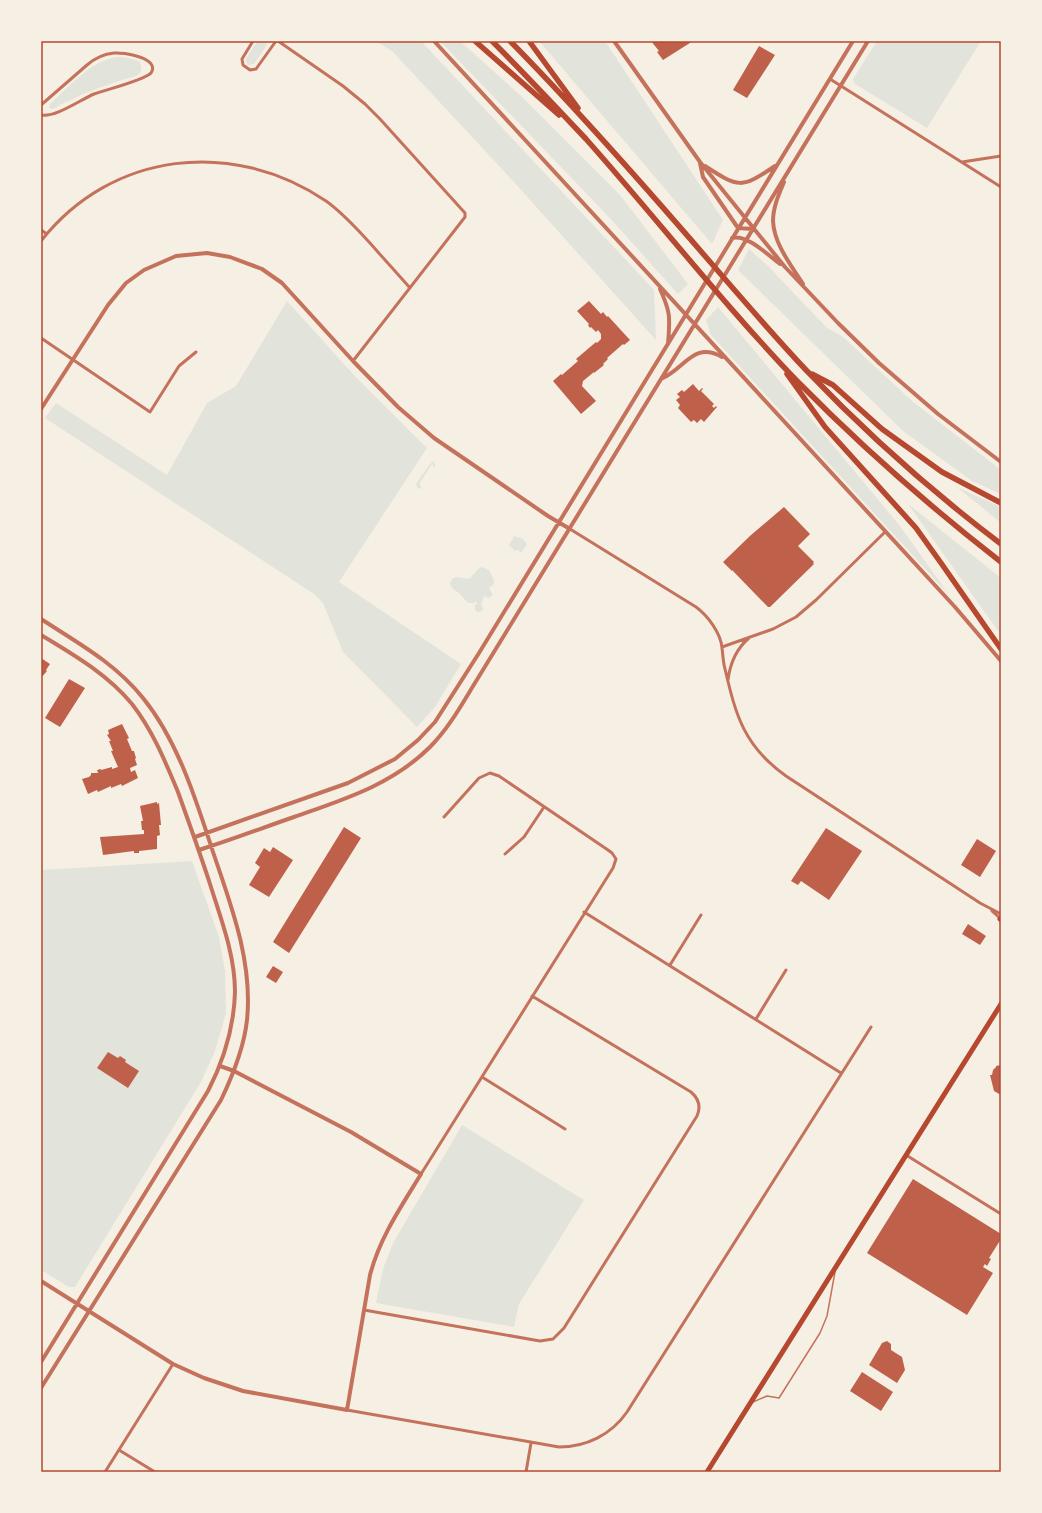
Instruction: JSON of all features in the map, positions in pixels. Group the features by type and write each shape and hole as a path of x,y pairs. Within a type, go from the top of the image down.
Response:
{"highway":[{"path":"475,41 586,139"},
{"path":"492,41 586,139 774,356 862,445 945,518 1001,562"},
{"path":"510,41 594,129 807,371 871,435 916,476 955,509 1001,544"},
{"path":"529,41 594,129"},
{"path":"774,356 825,426 916,528 1001,650"},
{"path":"807,371 832,384 882,429 942,472 1001,504"},
{"path":"707,1472 1001,1004"}],"street":[{"path":"253,41 242,59 243,65 250,70 256,69 277,41 343,86 373,112 465,213 465,217 353,361"},
{"path":"434,41 955,607 1001,661"},
{"path":"614,41 700,162 753,229 809,294 879,363 938,414 1001,462"},
{"path":"195,837 348,783 395,759 413,745 428,730 441,713 668,345 853,41"},
{"path":"199,850 360,793 396,775 434,743 451,722 868,41"},
{"path":"41,105 87,64 105,54 124,53 135,55 144,58 150,63 152,68 152,72 147,77 140,80 81,99 55,114 46,116 41,115"},
{"path":"830,79 1001,186"},
{"path":"962,162 1001,156"},
{"path":"41,241 72,209 88,197 131,175 150,168 170,164 209,161 242,165 260,169 295,183 321,198 339,211 350,221 410,288"},
{"path":"700,162 728,180 739,183 751,182 777,165"},
{"path":"700,162 703,177 738,228"},
{"path":"788,172 776,202 773,221 780,248 809,294"},
{"path":"738,228 753,229"},
{"path":"41,230 47,234"},
{"path":"732,238 738,237 746,240 785,267"},
{"path":"41,409 74,360 108,304 126,283 144,270 176,256 198,253 216,254 241,260 262,269 282,283 353,361 398,407 434,438 558,522 696,607 705,615 718,636 722,647 722,658 737,713 754,747 767,761 791,779 990,909 1001,918"},
{"path":"659,286 670,317 668,345"},
{"path":"41,338 150,412 178,366 196,352"},
{"path":"662,378 672,373 688,359 701,352 713,352 726,359"},
{"path":"722,647 784,624 800,614 885,532"},
{"path":"41,619 114,667 144,698 159,719 182,768 207,833 239,933 245,963 248,993 247,1020 244,1040 234,1071 215,1111 41,1388"},
{"path":"41,635 96,670 116,688 138,713 156,741 195,837 227,936 233,962 235,992 231,1033 220,1066 202,1103 41,1362"},
{"path":"728,682 734,657 743,644 751,637"},
{"path":"347,1410 370,1275 385,1233 584,912 613,868 616,859 608,850 499,776 490,773 479,778 444,817"},
{"path":"505,854 524,838 544,807"},
{"path":"584,912 842,1072"},
{"path":"670,965 701,916"},
{"path":"756,1019 786,970"},
{"path":"364,1310 540,1341 553,1339 564,1328 697,1116 699,1112 699,1103 690,1092 532,996"},
{"path":"41,1281 173,1364 243,1392 559,1447 574,1446 589,1442 614,1428 627,1412 871,1027"},
{"path":"220,1066 234,1071 350,1132 421,1174"},
{"path":"482,1077 565,1129"},
{"path":"906,1155 1001,1214"},
{"path":"105,1472 173,1364"},
{"path":"526,1472 531,1442"},
{"path":"118,1450 155,1472"}],"lane":[{"path":"750,1404 767,1396 779,1398 783,1392 826,1322 836,1267"}],"shaded area":[{"path":"258,41 266,42 267,45 254,64 248,65 246,58"},
{"path":"376,41 421,41 654,290 656,340 512,180 393,52"},
{"path":"440,41 460,41 520,95 621,196 688,284 678,294 608,216"},
{"path":"539,41 605,41 723,220 712,244"},
{"path":"877,41 981,41 927,128 855,84 853,79"},
{"path":"116,57 124,57 139,61 141,72 136,76 83,94 53,109 49,108 50,104 89,69 106,60"},
{"path":"749,249 768,266 827,328 842,336 912,401 1001,470 1001,494 972,481 903,431 738,270"},
{"path":"287,301 353,374 427,448 339,582 461,664 435,707 417,727 343,652 323,603 314,594 45,418 56,403 167,475 207,403 236,386"},
{"path":"718,307 900,526 950,596 711,335 706,320"},
{"path":"434,461 435,466 434,467 432,464 420,483 421,488 418,489 416,484 429,465"},
{"path":"957,487 1001,507 1001,523"},
{"path":"908,504 1001,578 1001,635"},
{"path":"514,536 523,539 527,544 521,553 518,550 515,551 509,545"},
{"path":"481,567 489,570 494,580 494,584 489,588 493,595 489,598 484,596 481,605 483,608 482,611 478,612 475,610 475,605 477,602 468,603 452,588 450,583 452,579 456,577 469,579"},
{"path":"192,861 219,937 225,971 226,1013 215,1051 201,1082 75,1287 69,1287 41,1270 41,870"},
{"path":"462,1125 584,1200 519,1304 514,1327 376,1303 383,1269 393,1243"}],"building":[{"path":"651,41 693,41 663,60 657,52 659,51"},
{"path":"759,46 775,55 747,98 733,90"},
{"path":"589,301 601,314 603,312 607,317 608,316 630,340 607,358 608,359 603,364 604,365 583,381 582,386 596,401 581,414 553,381 578,361 576,359 601,339 601,334 598,330 596,332 591,327 590,328 588,325 589,324 577,311"},
{"path":"693,384 699,391 702,388 703,389 701,391 714,404 712,406 714,408 716,406 717,407 704,422 701,419 697,423 694,420 691,422 678,408 680,405 676,400 680,397 677,394 682,390 684,392"},
{"path":"784,507 810,534 798,546 814,562 814,564 770,607 768,607 723,562 751,535"},
{"path":"41,658 50,664 46,670 47,671 41,678"},
{"path":"69,679 85,688 60,727 45,718"},
{"path":"122,724 136,758 137,765 130,768 131,772 135,770 138,778 122,786 121,784 111,788 111,786 98,792 97,790 88,794 82,779 89,777 91,773 98,773 97,770 118,767 111,751 113,751 109,741 111,741 107,735 109,734 108,730"},
{"path":"157,802 157,804 159,803 161,825 159,825 160,835 157,836 157,849 139,851 139,853 134,853 134,851 103,855 100,837 144,834 144,830 142,830 141,821 143,821 140,806"},
{"path":"344,827 361,838 289,953 273,942"},
{"path":"826,828 862,851 829,900 801,881 798,885 791,881"},
{"path":"977,839 996,851 980,877 961,865"},
{"path":"273,847 293,860 269,897 249,885 260,867 255,863 264,848 270,852"},
{"path":"968,924 986,936 980,945 962,934"},
{"path":"273,966 283,972 276,983 266,977"},
{"path":"108,1052 118,1058 120,1056 126,1060 125,1062 139,1071 128,1088 97,1068"},
{"path":"1001,1065 1001,1095 994,1091 990,1075 992,1075 996,1066"},
{"path":"913,1179 1001,1234 1001,1239 989,1258 991,1259 987,1266 985,1264 983,1267 993,1273 967,1315 867,1253"},
{"path":"887,1341 891,1344 891,1350 902,1357 905,1370 897,1383 869,1365 882,1343"},
{"path":"862,1372 893,1392 881,1411 850,1391"}]}
